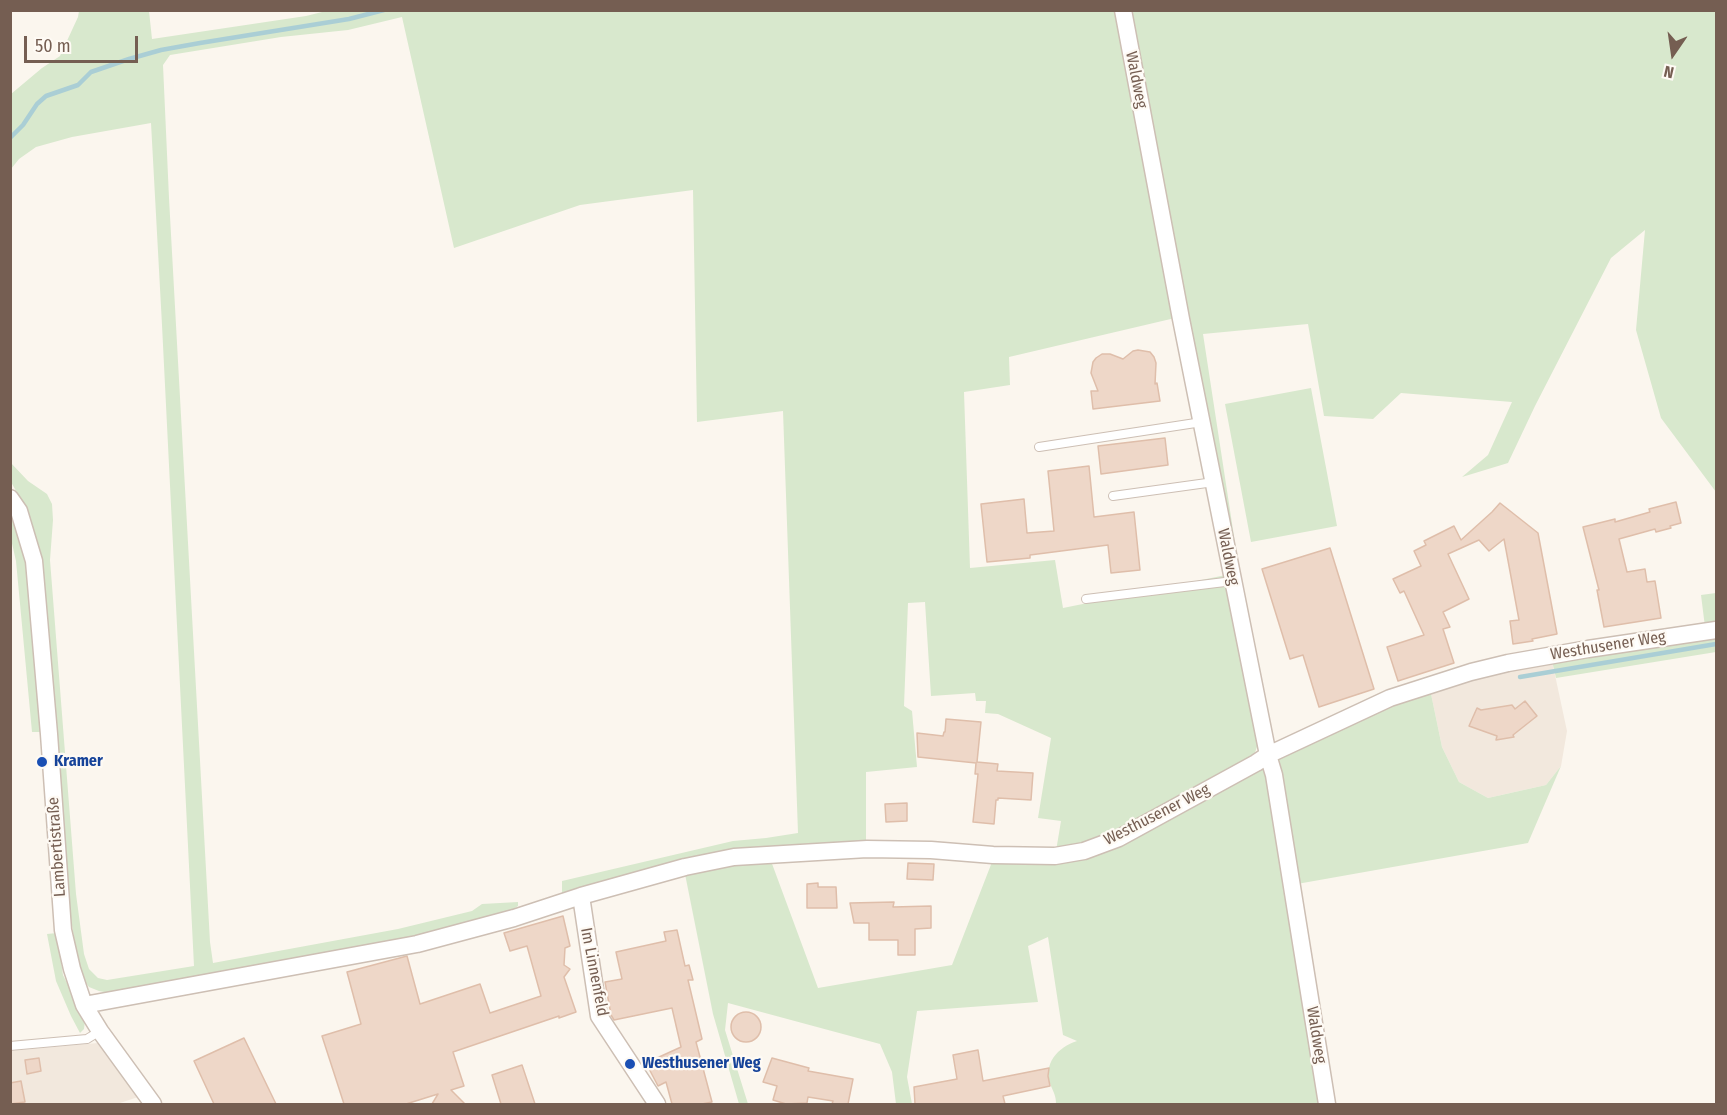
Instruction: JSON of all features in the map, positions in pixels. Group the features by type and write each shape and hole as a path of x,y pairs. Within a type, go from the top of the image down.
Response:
{"street":[{"name":"Waldweg","path":"1123,10 1179,308 1268,755 1274,775 1327,1104"},
{"name":"Lambertistraße","path":"10,498 19,511 34,561 63,930 72,969 84,1005 153,1104"},
{"name":"Westhusener Weg","path":"84,1005 417,944 685,867 734,857 867,849 1045,856 1084,851 1119,838 1268,755 1390,698 1508,663 1716,630"},
{"name":"Im Linnenfeld","path":"581,896 599,1016 657,1104"}],"lane":[{"path":"1040,447 1202,422"},
{"path":"1113,496 1214,482"},
{"path":"1086,599 1233,581"},
{"path":"10,1046 87,1040 100,1031"}],"shaded area":[{"path":"1552,661 1567,731 1561,766 1546,785 1488,798 1459,782 1442,747 1430,689"},
{"path":"98,1043 138,1097 117,1104 11,1104 11,1051"}],"green space":[{"path":"330,10 1120,11 1175,318 1009,357 1010,385 964,392 970,568 1055,560 1063,608 1226,575 1258,734 1253,758 1117,833 1056,851 1061,821 1038,818 1051,738 998,714 985,713 986,701 976,701 975,693 931,696 925,602 908,603 904,706 912,711 917,767 866,772 866,845 730,851 562,894 562,881 733,841 798,833 783,411 697,422 693,190 580,205 454,248 402,17 348,30 281,37 170,55 163,65 169,198 213,963 398,929 472,911 482,904 518,902 518,906 509,912 416,937 109,993 89,987 82,978 67,895 45,593 39,548 29,514 11,482 11,463 28,481 47,494 52,504 50,560 76,894 84,954 89,969 98,978 107,980 194,966 151,123 72,137 36,147 19,159 11,169 11,94 60,56 79,11 149,11 152,39 306,16"},
{"path":"1127,11 1716,11 1716,492 1661,418 1636,330 1645,230 1611,258 1508,463 1462,477 1488,455 1512,402 1401,393 1373,419 1324,416 1308,324 1203,334 1239,569"},
{"path":"1311,388 1337,526 1251,542 1225,404"},
{"path":"10,516 18,530 26,562 41,732 32,732"},
{"path":"1716,593 1716,624 1705,627 1701,595"},
{"path":"1716,638 1716,652 1556,678 1552,661"},
{"path":"1430,689 1442,747 1459,782 1488,798 1546,785 1561,766 1528,843 1297,884 1277,759 1282,754"},
{"path":"1261,767 1265,768 1324,1104 1056,1104 1049,1078 1050,1064 1058,1052 1077,1041 1063,1035 1048,937 1028,946 1038,1002 917,1011 907,1077 912,1104 896,1104 892,1072 880,1044 728,1003 725,1030 748,1104 739,1104 713,1014 685,874 734,863 771,861 818,988 952,965 992,862 1055,861"},
{"path":"57,933 63,975 85,1020 84,1029 80,1033 56,981 47,934"}],"building":[{"path":"1138,350 1150,352 1154,357 1155,384 1157,383 1160,401 1093,409 1091,391 1098,391 1091,373 1096,358 1102,354 1110,354 1123,359"},
{"path":"1165,438 1168,465 1101,474 1098,446"},
{"path":"1089,466 1094,517 1134,512 1140,570 1111,573 1108,545 1030,555 1030,558 987,562 981,504 1024,499 1027,533 1054,531 1048,471"},
{"path":"1676,502 1681,523 1656,532 1655,529 1619,539 1627,572 1645,569 1647,582 1655,581 1661,618 1604,627 1597,590 1599,590 1583,527 1615,519 1615,522"},
{"path":"1500,503 1538,533 1557,634 1513,644 1510,621 1519,620 1504,539 1489,551 1479,540 1448,554 1469,599 1443,612 1450,627 1443,629 1454,663 1398,681 1387,647 1424,635 1404,591 1400,593 1393,579 1421,566 1414,551 1426,545 1424,541 1454,526 1461,540"},
{"path":"1330,548 1374,689 1319,707 1303,655 1290,659 1262,569"},
{"path":"1525,701 1537,716 1513,735 1514,737 1496,740 1497,736 1469,726 1477,708 1481,710 1512,705 1515,709"},
{"path":"946,719 981,722 977,762 998,764 997,771 1033,773 1031,800 998,798 994,824 973,822 978,774 975,774 976,763 918,757 917,733 943,736"},
{"path":"907,803 907,821 886,822 885,804"},
{"path":"908,863 934,864 933,880 907,879"},
{"path":"818,883 818,887 836,887 837,908 807,908 807,884"},
{"path":"894,902 893,907 931,906 931,928 915,929 915,955 898,955 898,940 869,940 869,923 854,923 850,903"},
{"path":"563,916 570,946 565,948 564,965 570,969 564,977 576,1012 453,1052 464,1086 451,1090 465,1104 432,1104 438,1094 406,1104 344,1104 322,1036 361,1024 347,972 407,956 420,1004 480,984 490,1013 541,996 527,946 510,951 504,933"},
{"path":"677,930 685,966 689,965 693,980 688,980 702,1039 696,1042 712,1102 702,1104 672,1104 666,1082 658,1086 646,1063 681,1047 672,1008 614,1020 605,982 622,979 616,952 666,941 664,932"},
{"path":"746,1012 757,1016 761,1027 757,1038 746,1042 735,1038 731,1027 735,1016"},
{"path":"244,1038 276,1104 214,1104 194,1061"},
{"path":"978,1050 983,1081 1049,1068 1050,1086 1003,1096 1005,1104 915,1104 914,1087 957,1079 953,1055"},
{"path":"39,1058 41,1071 27,1074 25,1060"},
{"path":"772,1058 809,1068 808,1071 853,1079 848,1104 832,1104 833,1101 808,1097 807,1103 786,1104 773,1100 777,1086 763,1082"},
{"path":"522,1065 535,1104 501,1104 492,1075"},
{"path":"21,1081 25,1102 10,1104 10,1083"}],"waterway":[{"path":"10,138 46,96 78,85 91,72 161,50 349,19 384,10"},
{"path":"1520,677 1716,644"}],"place":[{"name":"Kramer","path":"42,762"},
{"name":"Westhusener Weg","path":"630,1064"}]}
